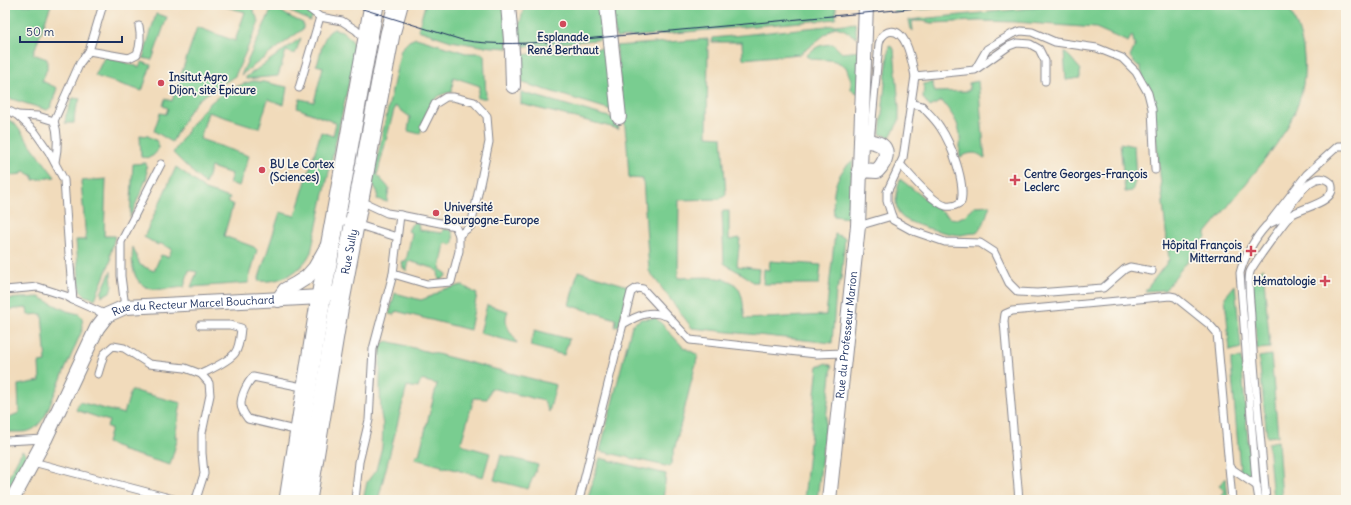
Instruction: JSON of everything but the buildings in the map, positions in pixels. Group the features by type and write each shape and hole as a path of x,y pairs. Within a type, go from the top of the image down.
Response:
{"main road":[{"name":"Rue Sully","path":"289,500 316,326 374,5"},
{"name":"Rue Sully","path":"307,500 354,224 390,34 398,5"}],"street":[{"path":"508,5 513,86"},
{"path":"607,5 619,117"},
{"name":"Rue du Professeur Marion","path":"829,500 858,226 859,170 865,141 866,5"},
{"path":"859,170 877,170 883,165 886,157 884,148 878,143 865,141"},
{"path":"316,326 311,313 306,307 283,299 285,290 302,280 315,268 331,242"},
{"path":"321,298 343,285"},
{"name":"Rue du Recteur Marcel Bouchard","path":"12,500 45,439 97,328 107,315 125,307 321,298"}],"lane":[{"path":"304,5 320,17 342,21 356,30 367,42"},
{"path":"56,162 58,146 57,129 54,121 80,63 89,51 102,8"},
{"path":"299,88 320,17"},
{"path":"89,51 129,58 137,54 140,46 141,34 139,26"},
{"path":"865,141 880,39 884,34 894,31 902,37 908,49 915,76 903,158 887,192 887,201 893,220 913,230 945,242 980,243 994,252 1009,283 1018,292 1037,293 1103,288 1125,269 1130,267 1152,271"},
{"path":"975,70 987,49 1012,34 1021,31 1032,32 1055,42 1097,48 1122,58 1136,72 1148,93 1152,110 1155,170"},
{"path":"915,76 975,70 1009,46 1017,43 1030,44 1039,49 1045,61 1045,81"},
{"path":"424,128 434,104 446,97 454,97 474,102 487,116 489,142 471,226 460,235"},
{"path":"900,164 932,198 942,205 948,207 961,202 961,182 946,136 922,106 912,104"},
{"path":"5,110 17,115 38,116 54,121"},
{"path":"17,115 35,132 56,162 64,180 68,254 73,300"},
{"path":"1259,500 1258,486 1256,482 1240,273 1247,253 1267,224 1307,174 1338,146 1346,146"},
{"path":"125,307 121,276 121,242 161,164"},
{"path":"1266,500 1253,353 1250,272 1257,260 1290,216 1328,197 1333,191 1331,183 1324,178 1315,179 1305,186 1279,219 1267,224"},
{"path":"359,200 387,213 455,226 460,235 459,251 451,282 426,284 393,274"},
{"path":"355,500 359,462 368,420 373,349 393,274 400,215"},
{"path":"858,226 892,216"},
{"path":"335,218 397,237"},
{"path":"5,290 38,287 66,296 107,315"},
{"path":"579,500 631,292 637,288 643,289 690,340 816,354 844,353"},
{"path":"1019,500 1004,322 1005,314 1012,311 1170,296 1174,297 1210,325 1217,333 1232,500"},
{"path":"623,324 636,316 645,313 655,312 669,317"},
{"path":"200,325 230,325 240,328 240,340 235,352 222,363 201,374"},
{"path":"98,374 104,354 113,346 124,348 149,364 185,368 201,374 209,383 210,395 202,433 204,474 197,496 194,500"},
{"path":"300,432 248,419 241,404 248,382 252,377 307,388"},
{"path":"5,441 45,439"},
{"path":"32,462 177,500"},
{"path":"1229,467 1258,486"}],"green space":[{"path":"5,5 51,5 33,54 47,59 47,69 42,81 57,88 51,107 47,110 5,97"},
{"path":"219,5 251,5 259,22 235,76 199,99 189,111 172,142 154,131 160,113 166,114 168,108 163,106 165,99 172,101 197,27 235,41 245,12"},
{"path":"281,5 297,5 313,16 310,21 289,11"},
{"path":"425,5 504,5 508,48 480,46 451,41 418,30"},
{"path":"525,5 603,5 607,39 517,47 517,33"},
{"path":"618,5 827,5 836,7 836,19 616,38 613,18"},
{"path":"894,5 976,5 894,12"},
{"path":"1063,5 1287,5 1297,26 1303,48 1304,67 1303,85 1299,102 1292,117 1275,147 1206,233 1206,237 1165,290 1145,291 1169,260 1154,118 1140,66 1138,66 1130,57 1135,46 1132,35 1128,42 1096,28 979,21 931,23 912,21 913,31 909,20"},
{"path":"273,6 288,16 303,23 303,29 241,75"},
{"path":"156,14 167,17 152,60 143,58"},
{"path":"855,23 857,38 843,29 835,27 800,54 743,59 742,42 712,42 713,38"},
{"path":"334,29 342,31 351,39 356,51 311,252 302,266 289,275 274,280 258,281 280,212 295,216 321,132 333,136 336,123 297,108 300,99 314,102 323,67 316,65 327,34"},
{"path":"301,38 295,54 286,51 278,76 246,79 246,77"},
{"path":"416,38 466,53 481,53 484,55 486,98 477,98 480,86 453,77 452,92 444,94 433,101 426,113 420,134 408,131 410,117 395,106 377,175 389,188 387,202 377,199 378,193 372,182 401,49 409,41"},
{"path":"708,39 707,136 722,137 726,195 720,199 679,200 678,278 711,277 727,280 733,283 740,291 745,319 826,315 835,234 845,238 841,279 836,291 832,343 692,328 649,271 643,179 629,178 627,145 616,46"},
{"path":"833,44 842,53 861,51 860,94 851,90 851,80 846,67 831,60 814,59 806,56 818,47"},
{"path":"889,45 894,49 899,107 899,121 890,137 880,134"},
{"path":"609,48 618,112 523,83 519,55"},
{"path":"1064,52 1081,70 1080,78 1066,80"},
{"path":"105,56 139,67 142,62 151,65 142,91 95,76"},
{"path":"253,81 287,87 284,105 268,99 259,128 208,112 200,139 249,156 239,186 229,183 232,174 211,167 205,184 173,153 189,128 205,108 225,92"},
{"path":"978,81 985,159 974,153 960,157 960,132 954,118 942,101 930,107 923,98 924,84 932,82 935,92 969,91 969,83"},
{"path":"521,92 616,119 619,129 521,104"},
{"path":"73,98 80,99 75,112 74,123 65,123 66,115"},
{"path":"5,117 15,124 55,177 33,180 33,176 24,171 22,174 6,176"},
{"path":"140,135 148,136 157,141 159,147 156,153 152,156 147,158 141,157"},
{"path":"1120,143 1134,146 1136,179 1132,191 1125,192"},
{"path":"853,160 848,218 834,216 833,199 838,178"},
{"path":"146,163 147,177 130,218 133,164"},
{"path":"176,167 205,190 230,198 228,202 233,204 224,236 254,247 257,250 248,283 191,287 197,272 189,270 184,287 157,289 149,288 139,282 134,271 132,259 133,247 140,265 154,271 161,255 168,257 172,249 159,243 158,245 144,237"},
{"path":"106,179 104,236 115,236 110,255 111,260 95,299 86,296 80,290 76,240 86,240 81,181"},
{"path":"900,179 950,218 957,219 964,216 975,206 990,205 984,223 976,233 955,235 911,222 900,215 898,211 896,197"},
{"path":"722,211 729,211 729,240 740,238 737,266 759,269 758,282 752,282 746,276 724,263"},
{"path":"418,222 419,230 442,233 443,229 451,230 453,237 452,245 445,243 440,269 447,274 444,278 439,280 438,271 433,268 409,261 407,271 403,268 402,261 406,261 412,233 408,231 411,225"},
{"path":"770,261 821,265 819,284 763,284 764,269 769,270"},
{"path":"1263,267 1270,348 1257,349 1252,278"},
{"path":"111,271 112,286 110,292 102,296 101,293"},
{"path":"578,271 628,286 619,326 615,327 616,319 569,305"},
{"path":"462,285 477,294 470,330 396,311 394,315 389,314 395,293 421,300 444,289"},
{"path":"1235,285 1241,348 1230,351 1225,297"},
{"path":"39,297 67,311 79,314 82,318 83,328 45,416 41,422 30,431 8,432 5,421 9,417 19,413 18,385 40,381 39,363 46,362 42,314 28,315 27,308 5,310 5,299"},
{"path":"487,305 508,311 506,316 507,324 517,343 480,333"},
{"path":"656,318 683,347 698,355 670,467 600,451 632,325 641,319"},
{"path":"535,330 569,339 564,355 530,346"},
{"path":"387,341 556,385 549,412 544,401 491,388 487,399 474,398 461,443 468,447 490,453 483,477 445,467 444,469 442,466 415,459 416,455 419,455 437,384 421,380 418,388 407,386 378,500 363,500 367,482 376,470 382,447 383,425 381,414 380,356 381,344"},
{"path":"1271,355 1278,436 1267,437 1259,357"},
{"path":"1241,358 1251,477 1240,470 1231,364 1231,359"},
{"path":"826,363 832,366 817,500 804,500 818,365 823,365"},
{"path":"131,390 181,403 175,437 178,437 170,465 120,450 121,448 107,443 111,428 107,427 109,421 76,410 79,402 124,414"},
{"path":"1278,441 1282,500 1273,500 1268,443"},
{"path":"22,451 27,455 5,496 5,484"},
{"path":"501,455 538,465 528,489 494,480"},
{"path":"600,458 666,474 663,500 587,500"},
{"path":"1224,479 1226,479 1228,500 1218,500 1225,491 1219,486"}],"tram line":[{"path":"350,5 462,40 512,44 563,41 950,5"}],"place":[{"name":"Esplanade René Berthaut","path":"563,24"},
{"name":"Insitut Agro Dijon, site Epicure","path":"161,83"},
{"name":"BU Le Cortex (Sciences)","path":"262,170"},
{"name":"Centre Georges-François Leclerc","path":"1015,180"},
{"name":"Université Bourgogne-Europe","path":"436,213"},
{"name":"Hôpital François Mitterrand","path":"1251,251"},
{"name":"Hématologie","path":"1325,281"}]}
